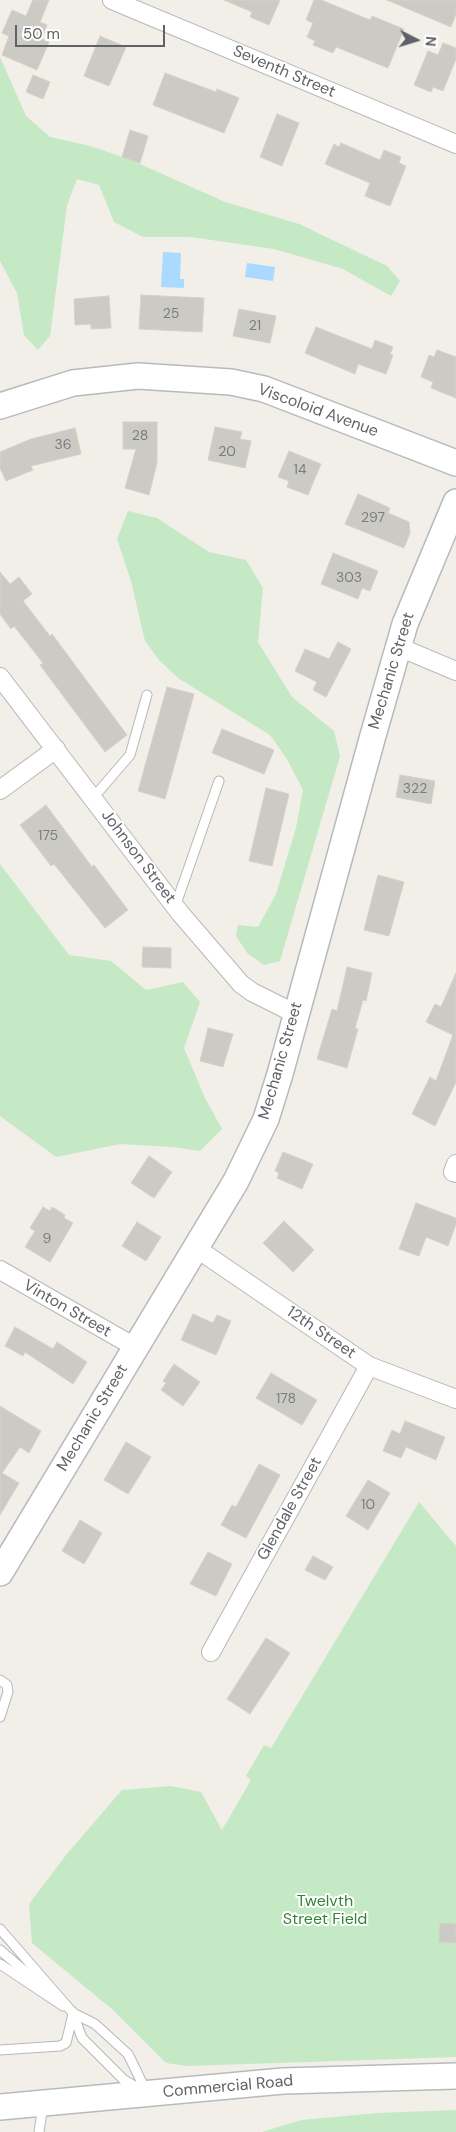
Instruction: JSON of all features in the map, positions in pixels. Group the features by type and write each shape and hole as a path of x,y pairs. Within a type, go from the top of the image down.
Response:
{"main road":[{"name":"Viscoloid Avenue","path":"0,406 73,382 138,376 231,382 264,389 456,463"},
{"name":"Mechanic Street","path":"2,1574 135,1347 236,1182 266,1119 412,602 456,502"},
{"name":"Commercial Road","path":"0,2107 283,2081 456,2076"}],"street":[{"name":"Seventh Street","path":"112,0 456,144"},
{"path":"399,647 456,671"},
{"name":"Johnson Street","path":"0,677 175,907 241,984 252,992 296,1014"},
{"path":"0,790 56,749"},
{"name":"12th Street","path":"196,1248 369,1366 456,1399"},
{"name":"Vinton Street","path":"0,1270 135,1347"},
{"name":"Glendale Street","path":"211,1652 369,1366"}],"lane":[{"path":"93,798 130,755 147,695"},
{"path":"175,907 219,781"},
{"path":"0,1680 7,1685 8,1692 0,1717"},
{"path":"0,1929 73,2013 80,2033 89,2045 124,2080 147,2093"},
{"path":"0,1950 73,2013"},
{"path":"0,1964 73,2013 95,2024 128,2054 147,2093"},
{"path":"0,2050 60,2046 66,2043 73,2013"},
{"path":"39,2132 43,2104"}],"green space":[{"path":"0,57 26,116 50,137 90,146 131,160 225,202 299,224 387,266 400,281 391,296 343,269 274,249 191,237 143,237 114,222 99,185 77,179 67,205 50,336 38,350 24,335 17,293 0,261"},
{"path":"128,511 157,518 209,552 246,560 263,588 258,642 292,697 334,731 340,756 280,961 264,965 247,953 236,936 238,925 258,927 276,894 296,828 303,790 287,759 270,735 178,678 159,660 145,641 131,581 117,539"},
{"path":"0,864 69,955 111,961 146,990 183,982 200,1002 184,1048 205,1098 222,1129 200,1151 173,1147 120,1144 56,1157 0,1116"},
{"name":"Twelvth Street Field","path":"419,1502 456,1546 456,2057 187,2066 166,2063 113,2010 32,1943 29,1904 66,1855 122,1790 171,1786 201,1792 222,1830 251,1780 246,1776 264,1745 271,1748"},
{"path":"456,2110 456,2132 262,2132 301,2120 378,2113"}],"water":[{"path":"163,252 181,253 180,279 184,279 184,288 161,287"},
{"path":"247,263 275,267 273,281 245,277"}],"building":[{"path":"33,0 49,0 40,22 47,25 42,39 49,42 37,70 2,55 9,36 2,33 12,10 26,16"},
{"path":"224,0 280,0 269,25 250,17 252,12"},
{"path":"314,0 321,0 370,20 372,16 404,29 388,68 336,47 333,53 313,45 315,41 307,37 313,23 306,20"},
{"path":"387,0 456,0 456,14 451,27"},
{"path":"100,36 126,47 109,86 84,76"},
{"path":"443,43 456,48 456,59 443,91 433,87 431,92 414,85 428,51 438,55"},
{"path":"165,73 216,92 217,89 239,98 224,133 153,105"},
{"path":"33,75 50,82 43,99 26,92"},
{"path":"277,114 299,123 282,166 260,157"},
{"path":"130,130 148,136 140,163 122,157"},
{"path":"341,143 380,160 384,150 401,157 399,163 406,166 390,206 365,196 370,183 325,164 334,144 339,147"},
{"path":"141,295 204,298 202,332 139,329"},
{"path":"109,296 111,328 91,329 91,324 75,325 74,299"},
{"path":"239,309 276,316 270,343 233,336"},
{"path":"316,327 372,349 375,340 393,347 390,354 393,355 386,374 358,364 355,374 305,353"},
{"path":"437,350 456,357 456,398 431,388 433,382 421,377 429,355 434,357"},
{"path":"123,422 157,422 157,463 149,495 125,488 136,449 123,449"},
{"path":"215,427 242,432 240,439 251,441 245,468 208,460"},
{"path":"75,428 81,454 31,466 33,470 6,481 0,468 0,452 31,439"},
{"path":"289,451 321,464 308,495 287,487 289,481 278,477"},
{"path":"358,494 390,508 388,513 409,522 410,533 404,548 345,524"},
{"path":"333,553 378,571 370,591 362,588 358,599 321,584"},
{"path":"0,572 10,584 19,577 32,594 23,601 50,636 52,634 127,735 105,752 40,665 43,663 14,626 11,629 0,614"},
{"path":"338,642 351,649 326,697 313,690 317,682 295,671 305,649 329,659"},
{"path":"167,687 194,694 165,799 138,791"},
{"path":"222,729 274,750 264,774 212,753"},
{"path":"400,775 435,781 431,804 396,797"},
{"path":"266,788 289,794 272,866 249,861"},
{"path":"46,805 92,867 94,865 128,910 105,928 54,864 51,866 20,825"},
{"path":"378,875 404,882 389,936 364,930"},
{"path":"143,947 171,948 171,968 142,967"},
{"path":"347,967 372,973 366,1001 363,1000 355,1028 358,1029 347,1068 317,1059 332,1009 337,1011"},
{"path":"456,973 456,1082 435,1126 412,1114 430,1077 436,1081 453,1035 426,1022 435,1004 441,1007"},
{"path":"208,1028 233,1034 223,1067 200,1061"},
{"path":"283,1152 313,1164 302,1189 277,1178 279,1173 275,1171"},
{"path":"149,1156 172,1172 154,1198 131,1183"},
{"path":"416,1203 456,1218 456,1224 448,1246 426,1237 419,1256 399,1249"},
{"path":"43,1207 50,1211 52,1207 65,1215 64,1218 73,1223 50,1262 25,1247 35,1231 30,1228"},
{"path":"284,1221 314,1250 293,1272 263,1243"},
{"path":"137,1222 161,1237 146,1261 122,1246"},
{"path":"193,1314 213,1323 217,1315 231,1321 216,1355 181,1340"},
{"path":"15,1327 53,1349 57,1342 87,1362 73,1384 25,1352 23,1356 5,1346"},
{"path":"174,1364 200,1382 183,1406 161,1390 166,1383 163,1381"},
{"path":"271,1373 317,1400 302,1425 256,1398"},
{"path":"0,1406 41,1431 29,1453 20,1447 2,1473 19,1483 0,1515"},
{"path":"405,1421 445,1437 436,1460 406,1447 401,1458 383,1451 392,1430 400,1434"},
{"path":"126,1442 151,1457 128,1494 104,1480"},
{"path":"259,1464 280,1475 246,1538 221,1525 232,1505 236,1507"},
{"path":"368,1480 390,1493 368,1530 346,1516"},
{"path":"80,1520 102,1533 84,1564 62,1551"},
{"path":"208,1552 232,1564 216,1596 190,1584"},
{"path":"313,1556 333,1567 325,1580 305,1570"},
{"path":"266,1638 290,1653 250,1714 227,1699"},
{"path":"440,1923 456,1924 456,1943 439,1942"}]}
